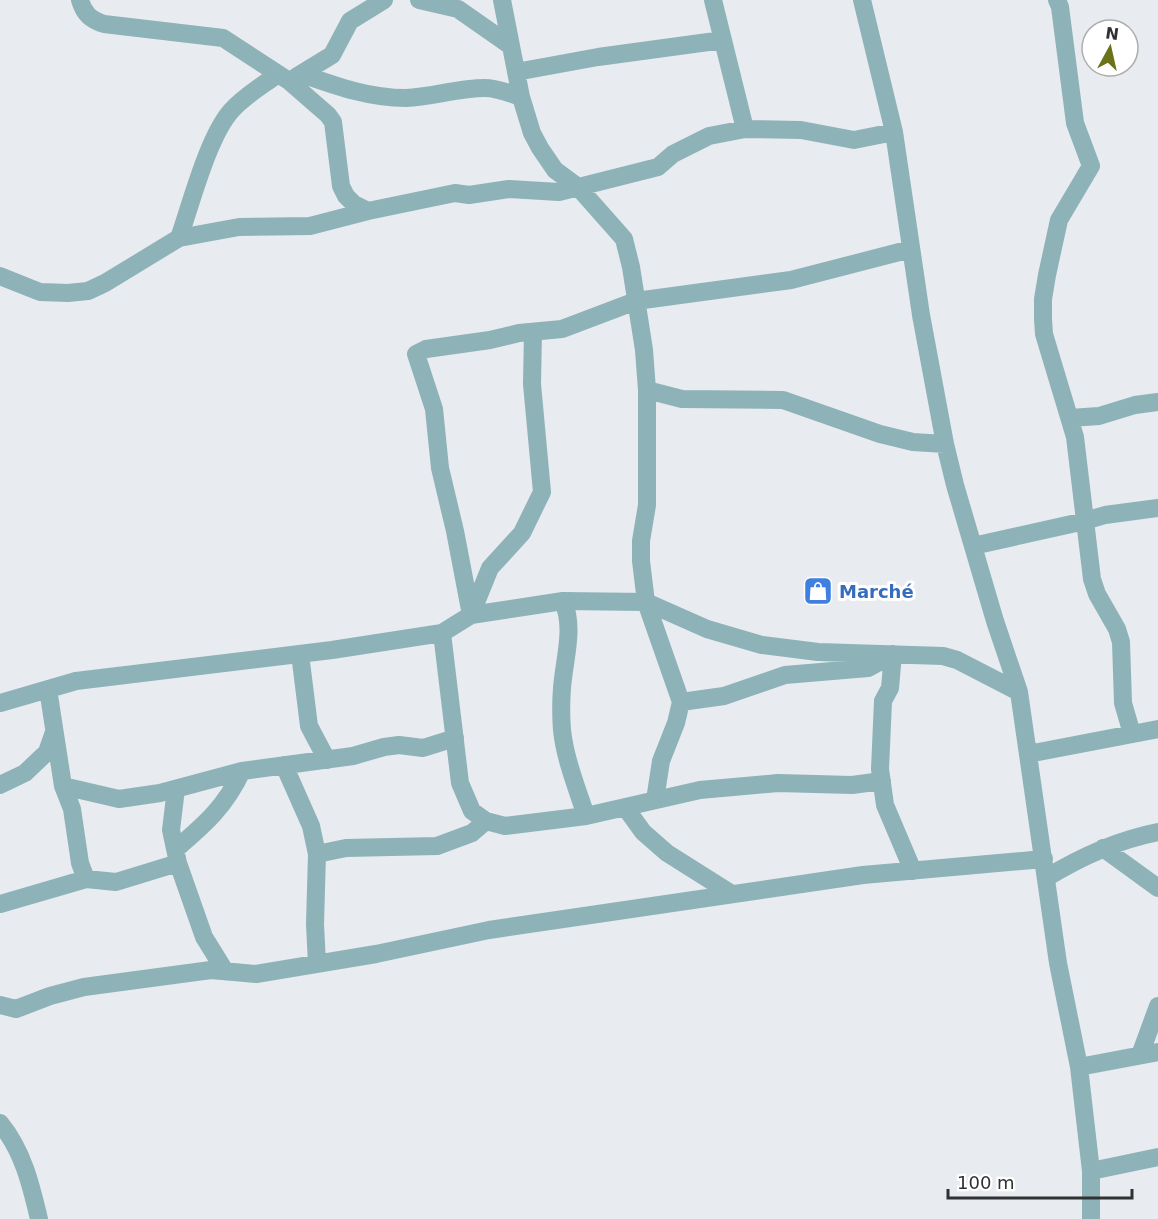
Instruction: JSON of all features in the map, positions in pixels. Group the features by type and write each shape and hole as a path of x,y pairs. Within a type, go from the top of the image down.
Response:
{"street":[{"path":"80,0 87,15 94,21 224,38 290,76 333,122 341,186 346,196 354,204 368,211"},
{"path":"179,238 206,159 229,112 241,100 332,55 350,21 384,0"},
{"path":"419,0 458,9 511,46"},
{"path":"502,0 521,97 532,133 555,170 578,187 624,239 631,267 644,350 647,390 646,505 641,561 646,602 681,702 662,761 655,800"},
{"path":"713,0 745,129"},
{"path":"862,0 894,132 921,315 945,444 995,621 1019,692 1064,998 1078,1067 1091,1171 1090,1219"},
{"path":"1057,0 1060,7 1075,123 1090,166 1059,220 1043,298 1044,334 1075,437 1092,579 1097,594 1117,629 1121,642 1123,703 1132,734"},
{"path":"516,72 598,57 723,40"},
{"path":"290,76 390,98 409,98 485,88 521,97"},
{"path":"0,276 9,278 30,290 40,292 88,291 179,238 238,227 310,226 455,193 469,195 509,189 559,192 658,167 673,154 709,136 745,129 801,130 854,140 894,132"},
{"path":"471,615 440,468 434,409 416,354 426,349 562,329 636,301 791,280 911,249"},
{"path":"471,615 490,568 522,533 542,492 532,384 533,332"},
{"path":"647,390 682,399 783,400 880,434 912,442 945,444"},
{"path":"1070,418 1099,416 1135,405 1158,402"},
{"path":"973,546 1105,515 1158,508"},
{"path":"563,601 569,616 566,667 562,688 562,731 571,771 586,816"},
{"path":"0,703 76,681 300,654 442,633 471,615 563,601 646,602 707,629 762,645 818,652 943,656 957,660 1019,692"},
{"path":"442,633 460,783 472,811 486,821 505,826 586,816 700,790 778,783 852,785 882,781"},
{"path":"300,654 309,726 327,760"},
{"path":"681,702 724,696 785,675 868,668 893,654"},
{"path":"893,654 890,688 883,701 880,769 885,805 913,871"},
{"path":"48,689 63,786 72,809 80,863 86,879"},
{"path":"1028,754 1158,729"},
{"path":"0,784 25,772 47,752 54,732"},
{"path":"63,786 119,799 176,789 242,771 353,756 399,745 423,748 455,738"},
{"path":"284,765 311,826 317,854 315,924 317,964"},
{"path":"0,904 86,879 116,882 177,856 232,793 242,771"},
{"path":"176,789 171,830 177,856 204,937 225,971"},
{"path":"625,807 643,832 667,853 732,894"},
{"path":"317,854 346,848 437,846 472,833 486,821"},
{"path":"1046,878 1103,848 1130,837 1158,832"},
{"path":"1103,848 1158,888"},
{"path":"0,1005 16,1009 50,996 84,987 211,970 256,974 376,954 489,930 863,875 1044,859"},
{"path":"1078,1067 1149,1053 1158,1006"},
{"path":"0,1123 9,1134 27,1173 39,1219"},
{"path":"1091,1171 1158,1157"}],"place":[{"name":"Marché","path":"818,591"}]}
